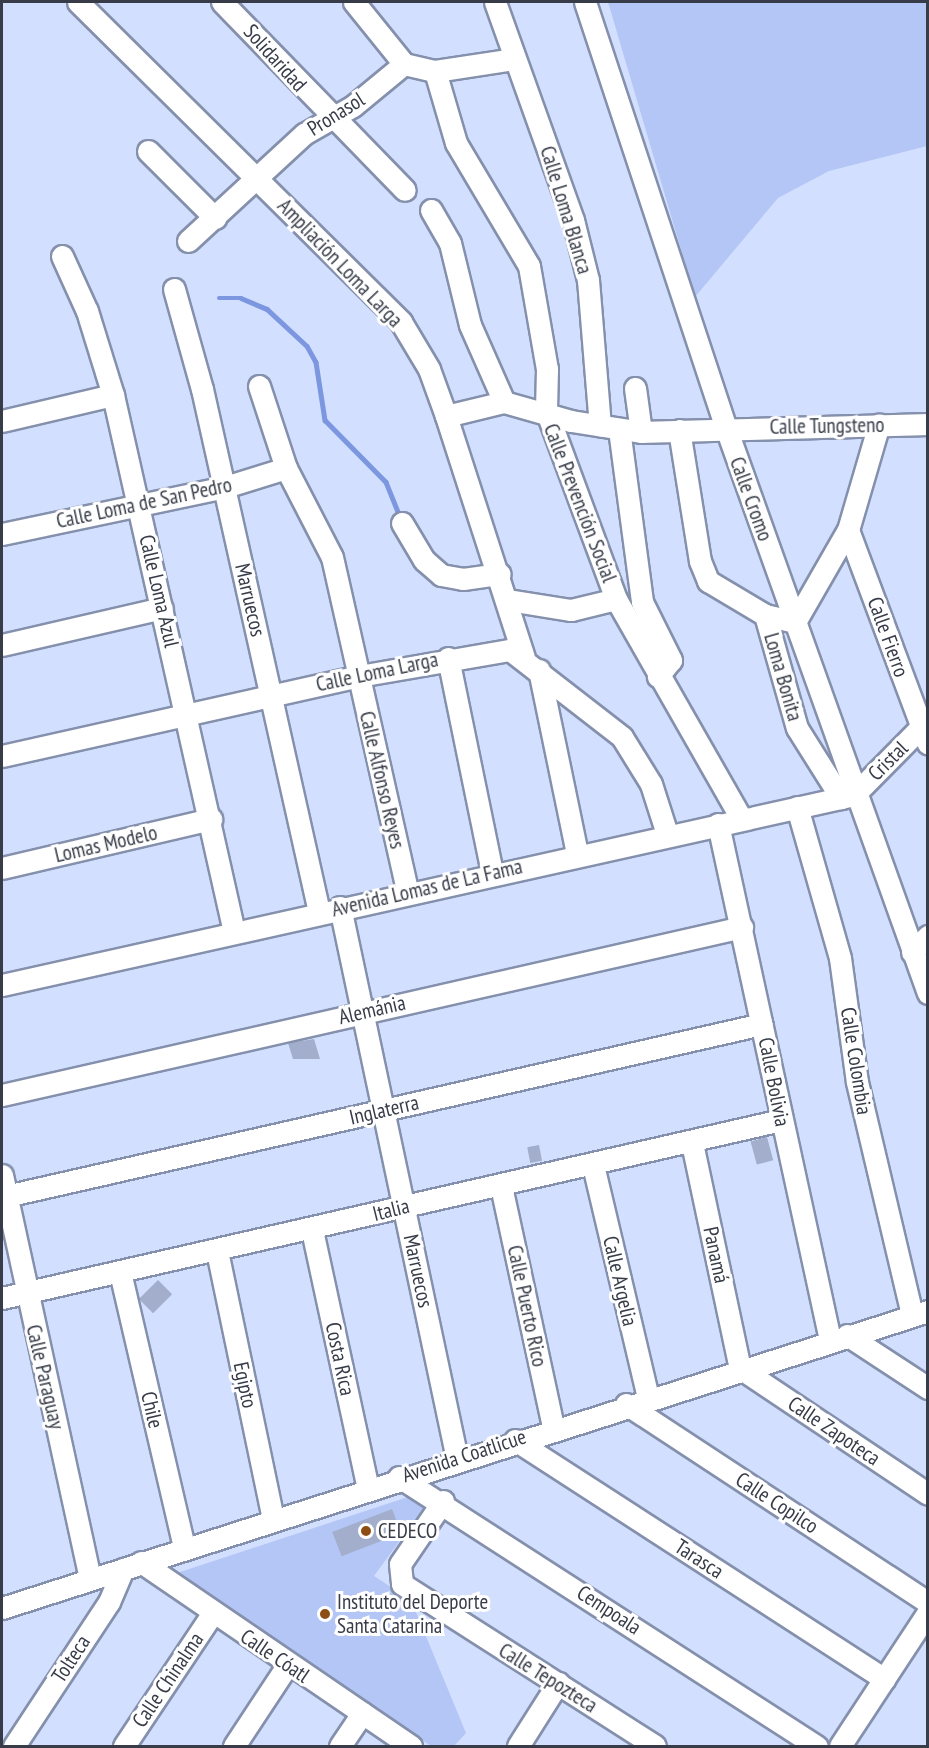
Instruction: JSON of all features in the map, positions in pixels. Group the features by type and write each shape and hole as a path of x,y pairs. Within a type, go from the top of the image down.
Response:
{"street":[{"name":"Ampliación Loma Larga","path":"78,2 401,322 429,369 508,600 532,663 577,854"},
{"name":"Solidaridad","path":"222,2 329,117 405,190"},
{"path":"354,2 404,64 435,71 513,59"},
{"name":"Calle Loma Blanca","path":"495,2 513,59 573,220 588,280 609,428 642,602 671,660 658,676"},
{"name":"Calle Cromo","path":"585,2 726,428 795,622 848,796 927,993"},
{"name":"Pronasol","path":"188,241 256,178 329,117 353,106 404,64"},
{"name":"Calle Prevención Social","path":"435,71 456,143 529,266 546,359 546,410 616,599 741,818"},
{"path":"148,151 215,218"},
{"path":"430,210 450,243 470,325 504,402"},
{"name":"Calle Loma Azul","path":"62,256 87,311 113,395 188,715 234,932"},
{"name":"Marruecos","path":"174,289 225,487 272,695 330,910 365,1011 387,1109 457,1459"},
{"name":"Calle Alfonso Reyes","path":"258,386 286,468 327,542 407,891"},
{"path":"634,388 641,432"},
{"path":"2,421 113,395"},
{"path":"446,416 504,402 546,410 609,428 641,432 726,428"},
{"path":"680,430 702,572 716,590 765,615 795,622 848,530 879,424"},
{"name":"Calle Tungsteno","path":"726,428 927,424"},
{"name":"Calle Loma de San Pedro","path":"2,534 139,502 225,487 286,468"},
{"path":"402,523 424,560 441,575 463,579 500,574"},
{"name":"Calle Fierro","path":"848,530 924,735"},
{"path":"508,600 571,610 616,599"},
{"path":"2,645 162,608"},
{"name":"Loma Bonita","path":"765,615 797,728 848,796"},
{"name":"Calle Loma Larga","path":"2,756 359,676 496,650 532,663 622,737 651,784 667,834"},
{"path":"448,658 492,873"},
{"name":"Cristal","path":"848,796 924,735"},
{"name":"Avenida Lomas de La Fama","path":"2,985 407,891 848,796"},
{"name":"Calle Colombia","path":"797,807 840,958 857,1082 920,1313"},
{"name":"Lomas Modelo","path":"2,868 211,819"},
{"name":"Calle Bolivia","path":"718,824 742,927 781,1120 838,1337"},
{"name":"Alemánia","path":"2,1095 742,927"},
{"path":"912,952 927,936"},
{"name":"Inglaterra","path":"6,1196 762,1024"},
{"name":"Italia","path":"2,1298 312,1230 405,1206 692,1143 781,1120"},
{"name":"Panamá","path":"692,1143 740,1368"},
{"name":"Calle Argelia","path":"593,1165 648,1396"},
{"name":"Calle Paraguay","path":"2,1175 90,1579"},
{"name":"Calle Puerto Rico","path":"501,1186 553,1427"},
{"name":"Costa Rica","path":"312,1230 368,1488"},
{"name":"Egipto","path":"217,1251 273,1518"},
{"name":"Chile","path":"120,1272 184,1548"},
{"name":"Avenida Coatlicue","path":"2,1608 648,1396 920,1313"},
{"path":"838,1337 927,1388"},
{"name":"Calle Zapoteca","path":"740,1368 927,1494"},
{"name":"Calle Copilco","path":"626,1404 927,1602"},
{"name":"Tarasca","path":"515,1440 884,1679"},
{"name":"Cempoala","path":"399,1477 443,1501 817,1746"},
{"name":"Calle Tepozteca","path":"443,1501 400,1563 399,1579 413,1593 655,1746"},
{"name":"Calle Cóatl","path":"132,1565 212,1614 411,1746"},
{"name":"Tolteca","path":"14,1746 132,1565"},
{"path":"840,1746 927,1612"},
{"name":"Calle Chinalma","path":"124,1746 212,1614"},
{"path":"234,1746 288,1664"},
{"path":"518,1746 558,1683"},
{"path":"340,1746 362,1713"}],"shaded area":[{"path":"608,2 927,2 927,146 829,171 778,198 695,297"},
{"name":"Instituto del Deporte Santa Catarina","path":"411,1496 427,1503 374,1576 411,1600 466,1733 454,1746 431,1746 174,1574"}],"building":[{"path":"314,1039 320,1059 293,1059 288,1043"},
{"path":"767,1137 773,1160 757,1165 751,1141"},
{"path":"539,1145 542,1161 530,1163 527,1147"},
{"path":"158,1280 172,1294 153,1313 139,1299"},
{"name":"CEDECO","path":"392,1509 401,1533 342,1556 332,1532"}],"waterway":[{"path":"219,298 241,298 267,309 307,346 316,362 325,420 386,482 399,515"}],"place":[{"name":"CEDECO","path":"366,1531"},
{"name":"Instituto del Deporte Santa Catarina","path":"325,1614"}]}
